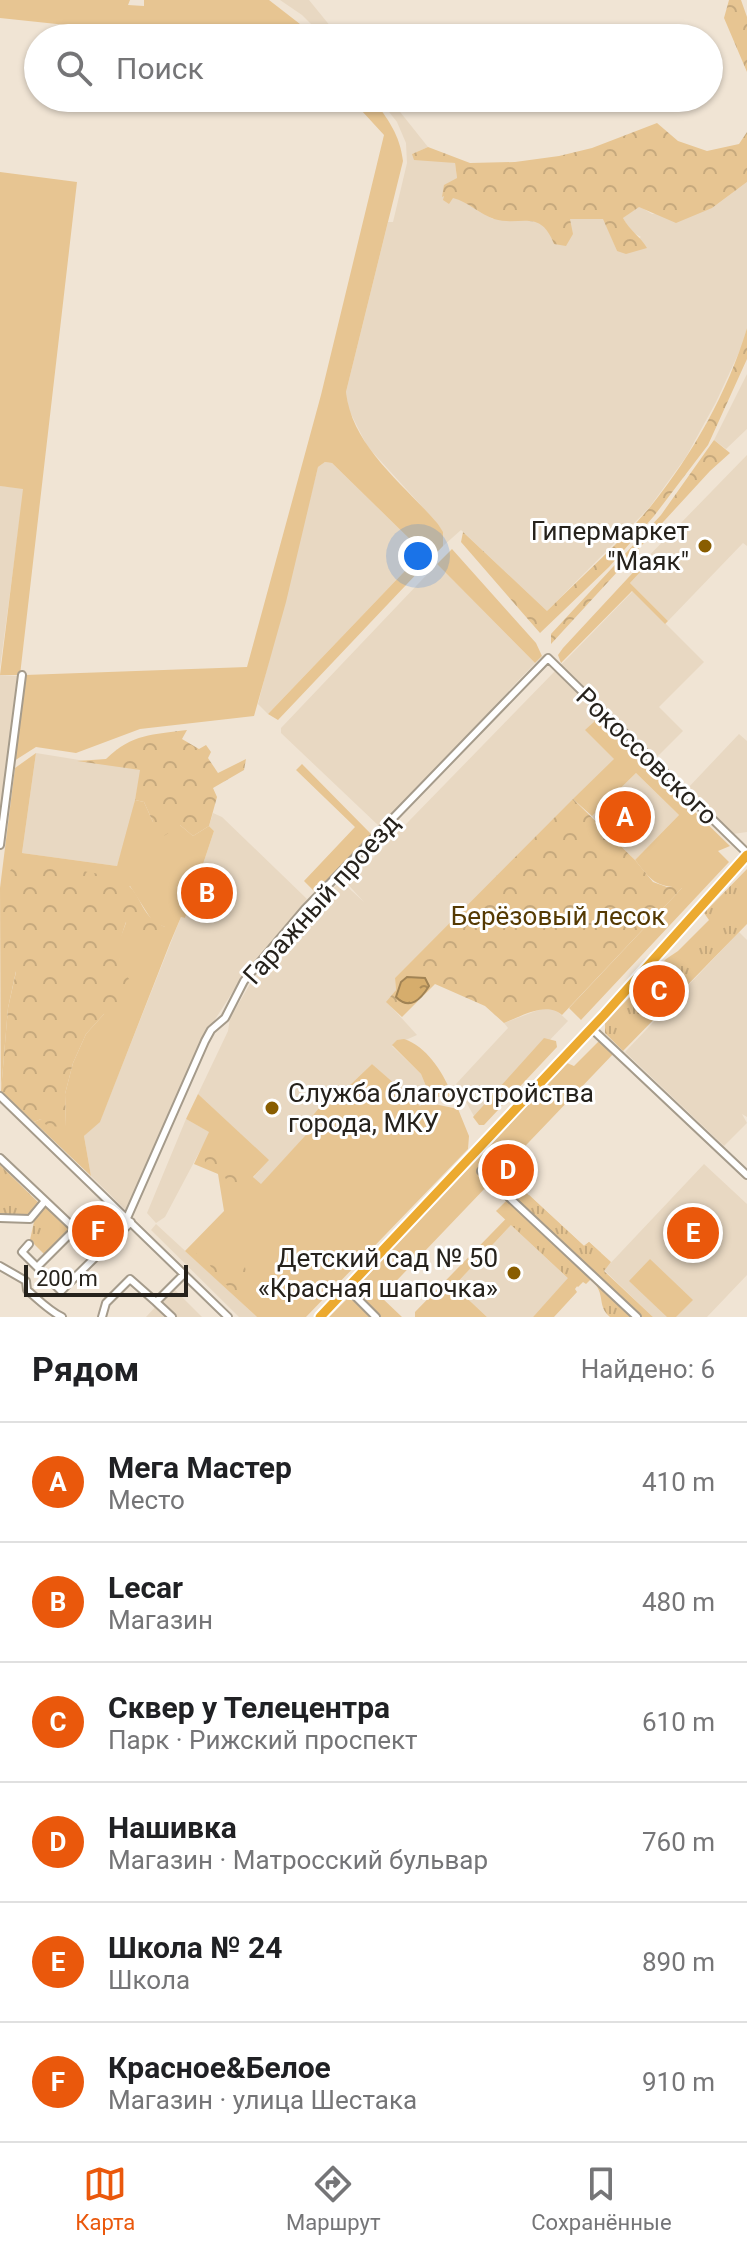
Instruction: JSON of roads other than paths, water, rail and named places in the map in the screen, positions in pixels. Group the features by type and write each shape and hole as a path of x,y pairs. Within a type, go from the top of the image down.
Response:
{"highway":[{"path":"320,1317 591,1028 747,854"}],"street":[{"name":"Рокоссовского","path":"548,658 747,854"},
{"name":"Гаражный проезд","path":"129,1220 205,1041 211,1030 225,1018 244,981 305,909 548,658"},
{"path":"0,845 22,675"},
{"path":"591,1028 747,1175"},
{"path":"0,1096 184,1274 222,1315"},
{"path":"0,1158 75,1229 37,1267"},
{"path":"481,1171 637,1317"},
{"path":"0,1218 30,1219 45,1201"},
{"path":"29,1244 22,1252 61,1291 129,1220"},
{"path":"0,1266 26,1281 27,1290 43,1303 46,1313 62,1317"},
{"path":"156,1302 184,1274"},
{"path":"102,1317 106,1303 130,1279 172,1317"},
{"path":"347,1288 376,1317"}],"water":[{"path":"407,977 425,978 429,986 415,1002 406,1003 396,997 401,982"}],"place":[{"name":"Гипермаркет \"Маяк\"","path":"705,546"},
{"name":"Мега Мастер","path":"625,817"},
{"name":"Lecar","path":"207,893"},
{"name":"Сквер у Телецентра","path":"659,991"},
{"name":"Служба благоустройства города, МКУ","path":"272,1108"},
{"name":"Нашивка","path":"508,1170"},
{"name":"Красное&Белое","path":"98,1231"},
{"name":"Школа № 24","path":"693,1233"},
{"name":"Детский сад № 50 «Красная шапочка»","path":"514,1273"}],"park label":[{"name":"Берёзовый лесок","path":"558,916"}]}
